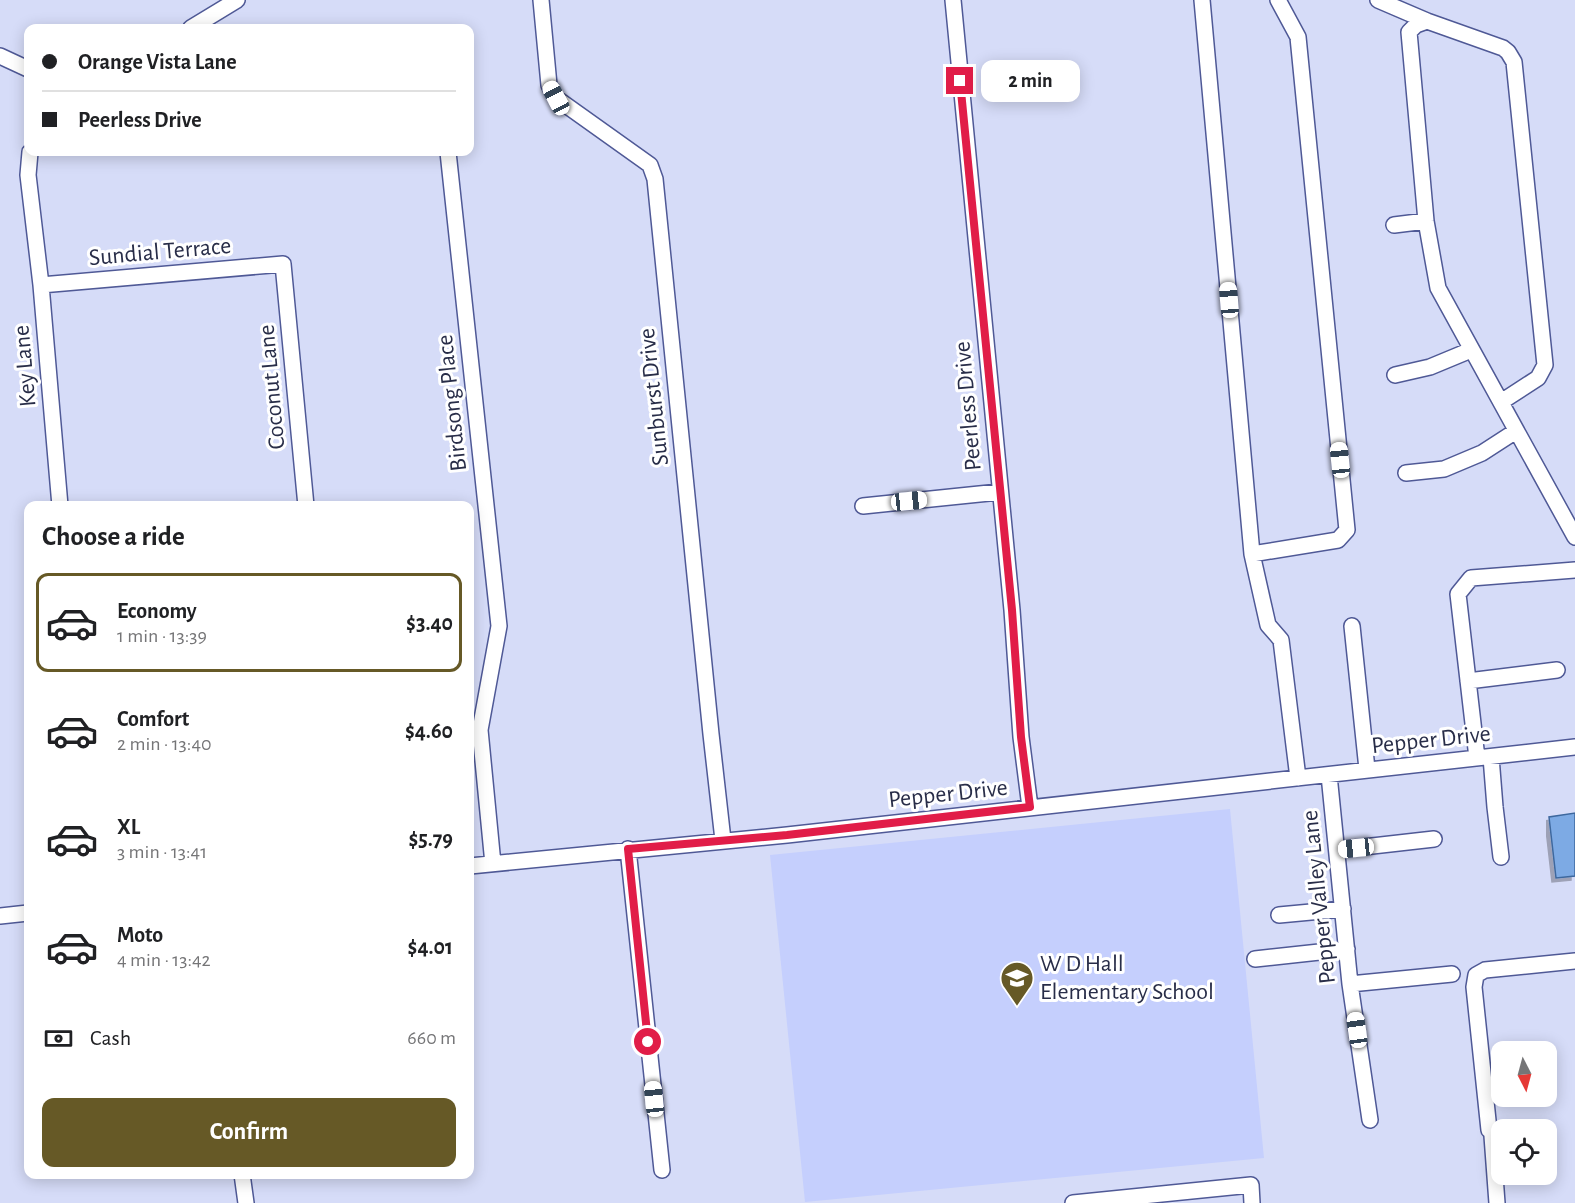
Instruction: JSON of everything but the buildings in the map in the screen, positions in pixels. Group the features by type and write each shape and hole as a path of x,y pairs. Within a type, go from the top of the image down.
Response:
{"street":[{"path":"198,24 237,0"},
{"name":"Sunburst Drive","path":"541,0 549,85 556,98 650,165 655,179 723,840"},
{"name":"Peerless Drive","path":"953,0 1012,610 1021,737 1030,807"},
{"path":"1202,0 1252,554 1268,625 1281,640 1298,778"},
{"path":"1252,554 1338,540 1347,530 1298,37 1278,0"},
{"path":"1378,0 1427,21 1503,48 1514,62 1545,365 1538,378 1501,402"},
{"path":"1427,21 1416,25 1409,32 1426,220 1438,288 1575,537"},
{"path":"0,56 24,67"},
{"name":"Key Lane","path":"30,156 28,175 41,285 60,501"},
{"name":"Birdsong Place","path":"448,156 498,626 480,730 493,864"},
{"path":"1394,225 1426,220"},
{"name":"Sundial Terrace","path":"41,285 283,264"},
{"name":"Coconut Lane","path":"283,264 306,501"},
{"path":"1395,375 1430,367 1471,350"},
{"path":"1406,473 1444,469 1482,453 1516,431"},
{"path":"863,506 999,492"},
{"path":"1501,857 1495,807 1468,681 1458,594 1471,578 1575,570"},
{"path":"1352,626 1367,769"},
{"path":"1468,681 1557,670"},
{"name":"Pepper Drive","path":"474,866 787,835 1575,747"},
{"name":"Pepper Valley Lane","path":"1329,775 1350,984 1370,1120"},
{"path":"1337,850 1434,839"},
{"path":"628,849 662,1170"},
{"path":"1279,915 1343,909"},
{"path":"0,916 24,913"},
{"path":"1255,959 1347,949"},
{"path":"1497,1203 1474,987 1476,975 1485,970 1575,961"},
{"path":"1350,984 1452,974"},
{"path":"243,1179 246,1203"},
{"path":"1073,1203 1251,1185 1252,1203"}],"shaded area":[{"name":"W D Hall Elementary School","path":"1230,809 1264,1158 805,1202 770,855"}],"place":[{"name":"W D Hall Elementary School","path":"1017,1007"}],"route":[{"path":"648,1042 628,849 787,835 1030,807 1021,737 1012,610 960,81"}]}
